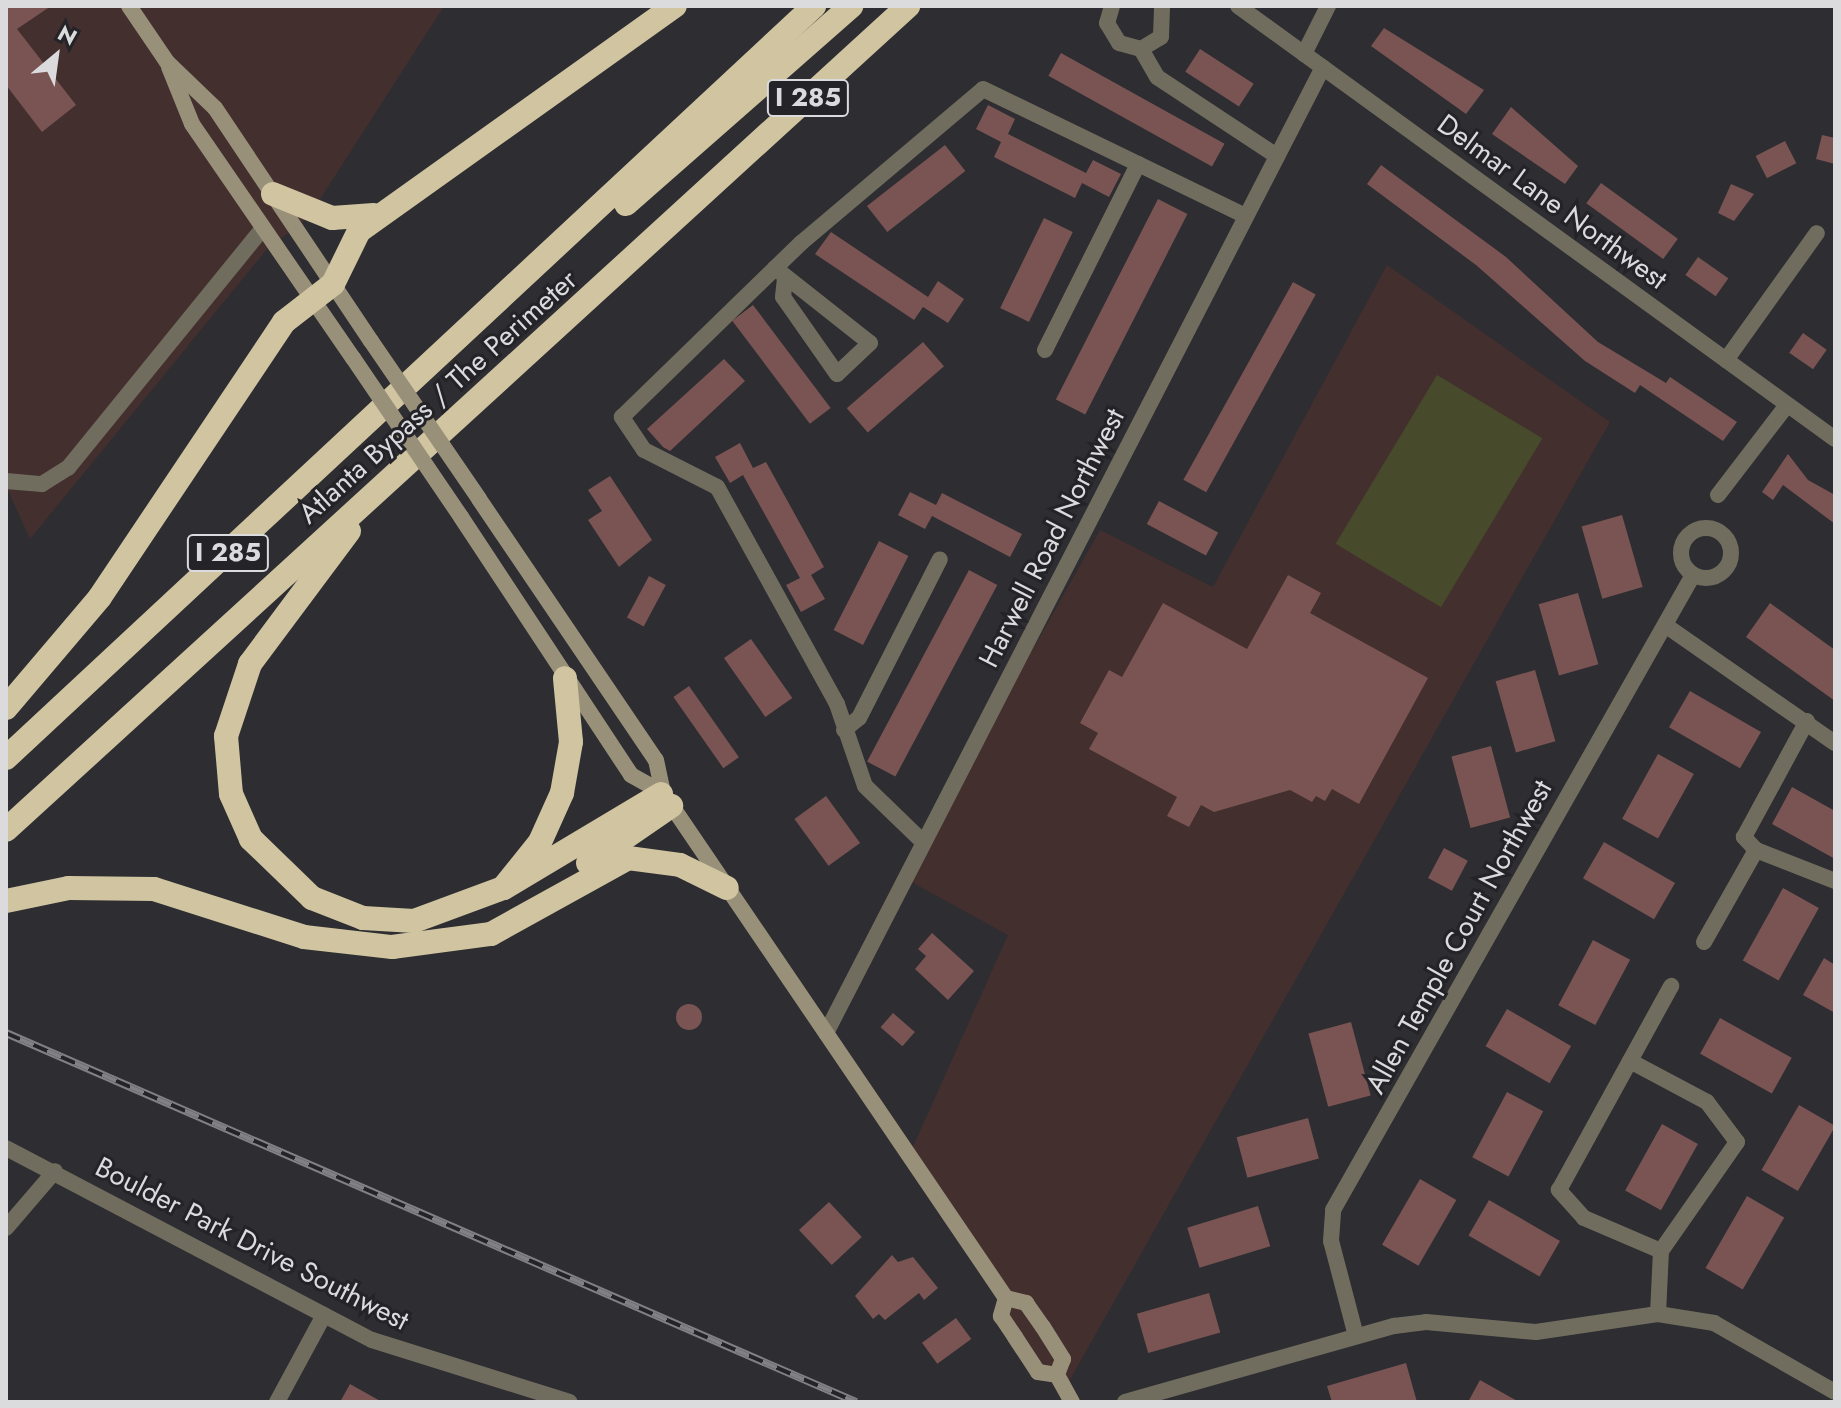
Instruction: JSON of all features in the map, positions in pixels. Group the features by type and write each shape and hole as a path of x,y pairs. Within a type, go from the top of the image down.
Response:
{"highway":[{"path":"6,708 100,597 267,344 333,284 351,241 374,215 675,6"},
{"name":"Atlanta Bypass / The Perimeter","path":"6,758 451,348 814,6"},
{"path":"451,348 851,6"},
{"name":"Atlanta Bypass / The Perimeter","path":"6,830 368,504 908,6"},
{"path":"273,194 332,218 374,215"},
{"path":"368,504 239,688 226,736 231,794 269,862 337,910 414,921 536,875 667,799"},
{"path":"503,888 540,842 562,793 571,742 565,678"},
{"path":"428,940 517,906 667,799"},
{"path":"6,901 125,886 177,894 332,944 491,934 628,858 680,865 727,888"}],"main road":[{"path":"129,6 167,62 215,108 656,760 667,799 1006,1298 1026,1303 1043,1327 1063,1359 1057,1375 1072,1402"},
{"path":"167,62 192,124 461,517 565,678 631,775 667,799"},
{"path":"1006,1298 1001,1316 1008,1327 1038,1372 1057,1375"}],"street":[{"path":"1112,6 1107,23 1119,43 1141,49 1157,77 1277,156"},
{"path":"1141,49 1161,37 1162,6"},
{"name":"Delmar Lane Northwest","path":"1238,6 1835,439"},
{"path":"1304,54 1328,6"},
{"name":"Harwell Road Northwest","path":"826,1033 922,841 1323,67"},
{"path":"922,841 865,786 804,635 717,487 644,450 622,417 983,89 1246,216"},
{"path":"1045,350 1138,164"},
{"path":"6,481 42,484 68,468 263,228"},
{"path":"1726,360 1817,233"},
{"path":"780,273 799,281 870,343 837,374 783,297 780,273"},
{"path":"1718,495 1787,405"},
{"path":"844,730 859,718 940,559"},
{"name":"Allen Temple Court Northwest","path":"1356,1336 1331,1241 1333,1210 1693,575"},
{"path":"1665,625 1835,743"},
{"path":"1807,721 1744,837 1756,850 1835,881"},
{"path":"1704,942 1756,850"},
{"path":"1661,1251 1584,1218 1559,1190 1671,986"},
{"path":"1630,1061 1707,1102 1737,1142 1661,1251 1658,1314"},
{"name":"Boulder Park Drive Southwest","path":"6,1148 55,1171 324,1315 421,1359 550,1399 570,1402"},
{"path":"6,1228 55,1171"},
{"path":"1125,1402 1356,1336 1426,1322 1536,1332 1658,1314 1714,1323 1835,1392"},
{"path":"277,1402 324,1315"}],"shaded area":[{"path":"6,6 444,6 308,218 267,249 30,539 6,486"},
{"path":"1387,265 1610,422 1062,1394 907,1160 1008,935 904,878 1100,530 1213,587"}],"green space":[{"path":"1437,375 1542,438 1441,607 1336,544"}],"building":[{"path":"6,6 51,6 17,29 76,105 42,132 6,85"},
{"path":"1384,28 1484,90 1466,114 1371,46"},
{"path":"1200,49 1254,84 1239,107 1185,72"},
{"path":"1061,53 1225,144 1212,166 1048,76"},
{"path":"988,105 1015,119 1008,134 1086,173 1093,160 1121,174 1109,197 1082,183 1075,198 994,157 1001,142 976,129"},
{"path":"1511,107 1578,166 1565,184 1492,134"},
{"path":"1822,135 1835,138 1835,164 1816,159"},
{"path":"1785,141 1796,163 1767,178 1756,156"},
{"path":"945,145 965,171 887,232 867,206"},
{"path":"1381,165 1506,257 1598,342 1666,383 1670,377 1737,422 1723,441 1640,385 1635,393 1585,361 1476,265 1367,184"},
{"path":"1601,183 1678,239 1663,259 1586,203"},
{"path":"1731,184 1754,194 1734,221 1718,213"},
{"path":"1158,199 1187,214 1085,414 1056,399"},
{"path":"1044,218 1073,232 1029,322 1000,308"},
{"path":"831,232 928,297 938,281 964,299 948,323 923,307 914,320 815,254"},
{"path":"1698,257 1728,278 1716,296 1685,275"},
{"path":"1293,282 1316,295 1206,492 1183,480"},
{"path":"753,305 831,408 810,424 732,321"},
{"path":"1803,333 1827,350 1813,369 1789,353"},
{"path":"923,342 944,366 868,432 847,408"},
{"path":"724,359 745,381 670,451 663,447 647,429"},
{"path":"740,443 753,468 766,462 824,567 811,575 825,599 801,612 786,585 800,578 743,475 730,483 715,457"},
{"path":"1788,454 1808,480 1835,495 1835,524 1783,485 1773,500 1762,492"},
{"path":"610,476 652,540 619,567 588,520 602,511 588,490"},
{"path":"910,492 936,505 942,493 1022,534 1010,557 932,516 925,529 898,515"},
{"path":"1159,501 1218,532 1206,555 1147,524"},
{"path":"1622,515 1643,587 1602,599 1582,527"},
{"path":"879,541 908,556 863,645 834,630"},
{"path":"969,570 997,585 895,777 867,762"},
{"path":"1288,575 1321,593 1310,613 1428,678 1359,804 1332,789 1325,801 1316,796 1312,802 1290,790 1214,812 1201,805 1189,827 1167,816 1177,797 1089,749 1098,733 1080,723 1109,670 1122,677 1163,603 1247,649"},
{"path":"649,576 666,585 644,626 627,617"},
{"path":"1578,593 1598,664 1559,675 1539,604"},
{"path":"1770,603 1835,650 1835,701 1746,637"},
{"path":"751,639 792,698 765,717 724,658"},
{"path":"1535,670 1555,741 1516,752 1496,681"},
{"path":"689,686 739,757 723,768 673,697"},
{"path":"1690,691 1761,732 1740,768 1669,727"},
{"path":"1491,746 1510,817 1471,828 1451,757"},
{"path":"1658,754 1694,774 1658,839 1622,819"},
{"path":"1792,787 1835,811 1835,859 1772,824"},
{"path":"826,796 860,843 829,866 794,819"},
{"path":"1604,842 1675,883 1654,919 1583,878"},
{"path":"1444,848 1468,861 1452,891 1428,878"},
{"path":"1783,888 1819,908 1779,980 1743,961"},
{"path":"932,933 974,971 948,1000 915,969 926,956 918,949"},
{"path":"1593,940 1630,960 1595,1025 1558,1005"},
{"path":"1824,958 1835,965 1835,1013 1803,995"},
{"path":"689,1004 698,1008 702,1017 698,1026 689,1030 680,1026 676,1017 680,1008"},
{"path":"1507,1009 1571,1046 1550,1083 1486,1046"},
{"path":"893,1013 915,1032 902,1046 881,1027"},
{"path":"1720,1018 1792,1058 1772,1094 1700,1054"},
{"path":"1351,1022 1371,1095 1328,1107 1308,1033"},
{"path":"1507,1092 1543,1111 1508,1177 1472,1157"},
{"path":"1799,1105 1835,1127 1798,1191 1762,1170"},
{"path":"1308,1118 1319,1159 1247,1178 1237,1137"},
{"path":"1662,1124 1698,1144 1661,1210 1625,1190"},
{"path":"1420,1179 1456,1200 1418,1266 1382,1245"},
{"path":"1747,1196 1784,1218 1743,1289 1706,1268"},
{"path":"1489,1200 1560,1241 1540,1277 1468,1236"},
{"path":"829,1202 862,1237 832,1265 799,1230"},
{"path":"1258,1206 1270,1246 1200,1268 1187,1228"},
{"path":"892,1255 898,1262 913,1257 938,1288 924,1300 919,1293 885,1320 879,1314 873,1319 855,1296"},
{"path":"1209,1293 1220,1332 1148,1353 1137,1314"},
{"path":"956,1318 971,1339 937,1364 922,1343"},
{"path":"1406,1363 1417,1402 1332,1402 1327,1386"},
{"path":"1480,1380 1519,1402 1468,1402"},
{"path":"350,1384 382,1402 340,1402"}],"railway":[{"path":"6,1033 856,1402"}]}
